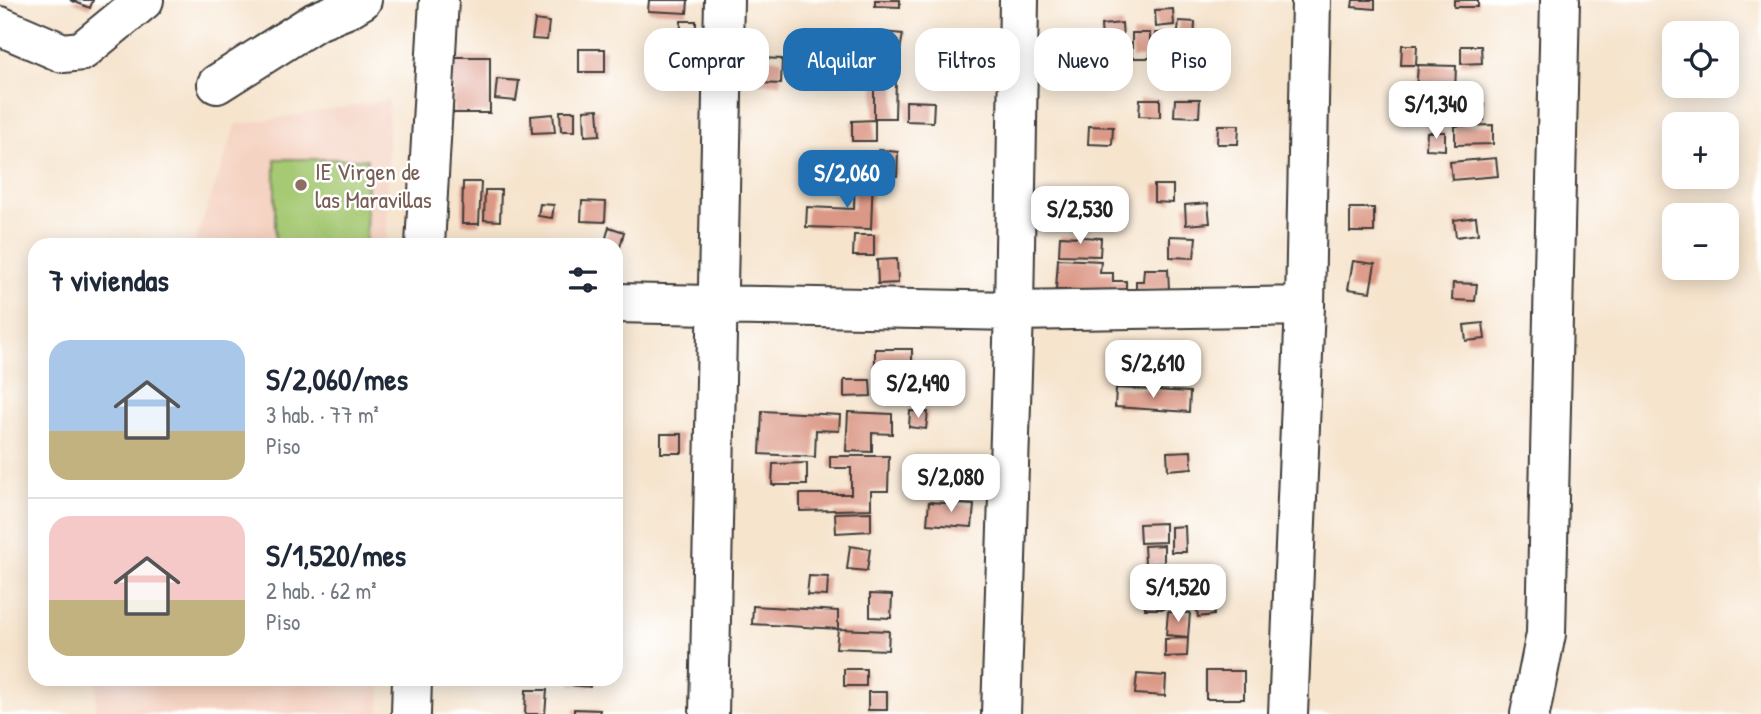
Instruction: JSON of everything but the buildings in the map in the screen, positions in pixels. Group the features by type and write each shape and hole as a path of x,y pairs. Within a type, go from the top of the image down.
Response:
{"street":[{"path":"0,26 63,52 82,51 144,0"},
{"path":"217,84 315,22 362,0"},
{"path":"425,238 439,0"},
{"path":"709,714 724,0"},
{"path":"1001,714 1014,311 1019,0"},
{"path":"1288,714 1306,306 1311,0"},
{"path":"1530,714 1546,634 1560,0"},
{"path":"623,303 1014,311 1306,306"},
{"path":"411,714 412,686"}],"shaded area":[{"name":"IE Virgen de las Maravillas","path":"389,100 387,238 196,238 236,125"},
{"path":"96,686 381,686 380,714 96,714"}],"green space":[{"path":"275,159 367,159 366,238 275,238"}],"place":[{"name":"IE Virgen de las Maravillas","path":"301,185"}]}
